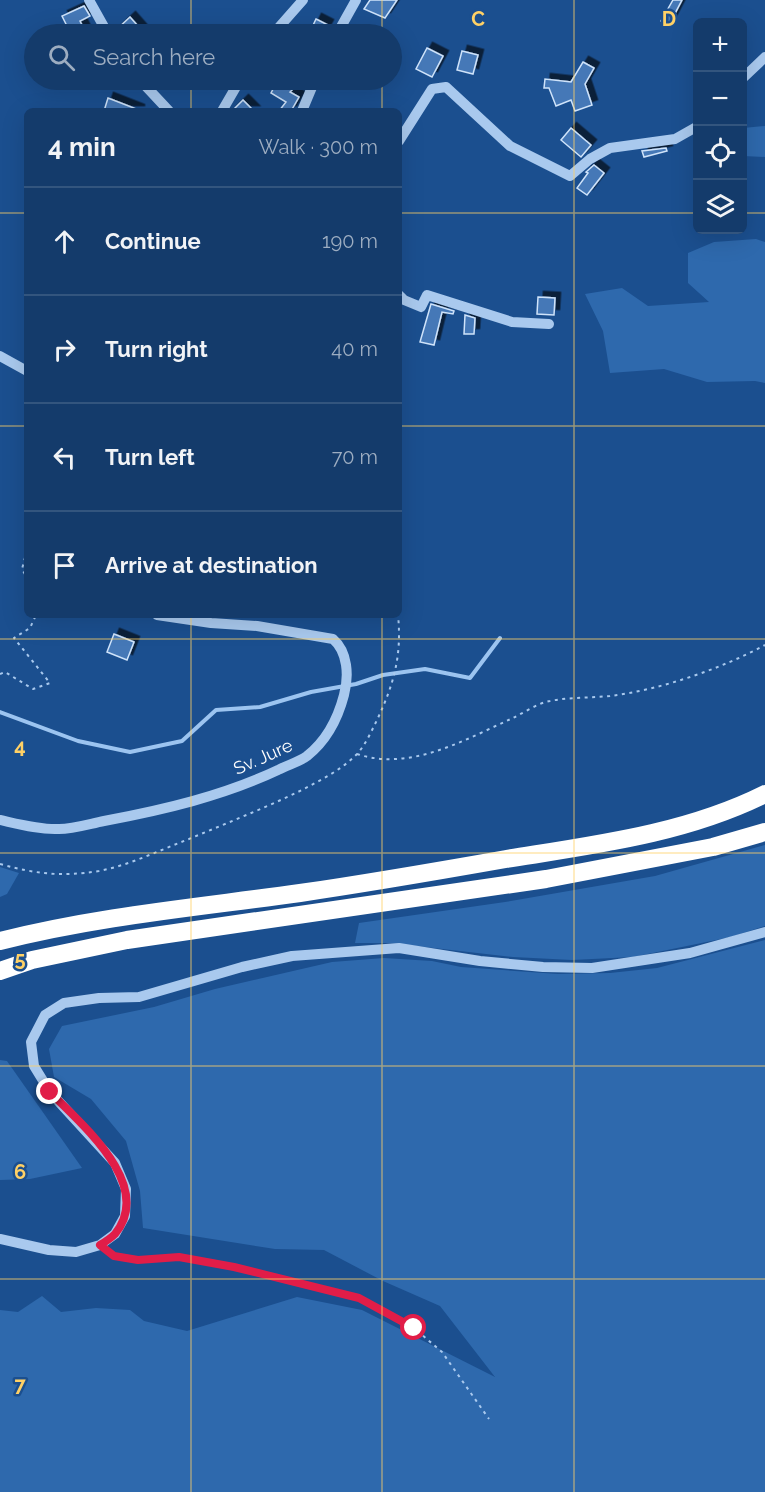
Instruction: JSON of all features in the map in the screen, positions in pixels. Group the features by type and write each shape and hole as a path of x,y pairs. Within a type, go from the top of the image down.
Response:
{"highway":[{"path":"0,941 43,931 180,909 303,893 619,840 704,818 765,794"},
{"path":"0,971 33,960 127,940 546,879 671,856 765,832"}],"street":[{"path":"89,0 102,24"},
{"path":"282,24 303,0"},
{"path":"343,24 356,0"},
{"path":"747,74 765,57"},
{"path":"402,136 432,90 446,87 510,146 570,176 590,159 610,148 675,139 693,129"},
{"path":"149,90 166,108"},
{"path":"224,108 234,90"},
{"path":"303,108 311,90"},
{"path":"402,298 421,307 427,295 512,322 549,324"},
{"path":"0,356 24,369"},
{"name":"Sv. Jure","path":"0,820 58,830 160,811 252,782 306,756 327,735 340,711 346,684 344,657 340,645 333,639 257,626 177,618"},
{"path":"0,1239 49,1250 76,1252 100,1245 115,1234 124,1216 126,1189 115,1163 50,1092 34,1066 31,1042 45,1015 64,1003 99,998 139,997 242,967 292,956 399,948 480,961 543,967 592,968 690,953 765,932"}],"path":[{"path":"0,674 4,672 33,689 50,683 14,638 30,628 35,618"},
{"path":"357,754 369,758 412,757 445,749 549,701 612,696 667,684 765,645"},
{"path":"100,1245 114,1256 138,1260 179,1257 234,1267 359,1298 414,1328 442,1352 489,1419"}],"shaded area":[{"path":"765,126 765,157 747,156 747,128"},
{"path":"756,239 765,242 765,383 755,381 707,382 664,369 610,373 603,331 585,294 622,288 648,306 709,302 688,283 688,253 714,242"},
{"path":"765,845 765,926 731,937 633,957 572,960 513,957 390,943 355,943 359,923 505,902 655,876"},
{"path":"0,867 19,873 7,894 0,897"},
{"path":"765,940 765,1492 0,1492 0,1310 18,1312 42,1296 61,1312 96,1308 130,1310 144,1321 187,1331 297,1297 362,1310 495,1377 440,1306 383,1281 324,1250 275,1249 143,1228 140,1191 126,1141 91,1099 54,1077 49,1049 62,1026 154,1007 215,989 332,962 384,958 432,961 461,967 558,974 610,973 657,968"},
{"path":"0,1060 7,1061 82,1168 30,1179 0,1180"}],"building":[{"path":"370,0 397,0 385,18 364,9"},
{"path":"673,0 682,0 669,25 661,21"},
{"path":"84,6 90,16 80,21 82,24 66,24 62,16"},
{"path":"130,17 136,24 122,24"},
{"path":"316,19 326,24 314,24"},
{"path":"427,48 443,56 432,77 416,69"},
{"path":"462,51 478,55 473,74 457,70"},
{"path":"583,62 594,68 585,84 592,105 575,111 571,100 556,106 549,88 544,88 545,79 571,82"},
{"path":"273,90 292,90 290,92 299,97 293,108 281,108 286,102 271,93"},
{"path":"108,98 134,108 105,108"},
{"path":"243,100 251,108 235,108"},
{"path":"571,128 591,145 581,157 561,140"},
{"path":"666,148 667,151 644,157 642,151"},
{"path":"594,165 604,173 587,195 577,188 588,173 586,172"},
{"path":"538,297 555,298 554,315 537,314"},
{"path":"431,304 454,311 453,314 442,312 434,345 420,342"},
{"path":"465,315 475,318 474,334 464,334"},
{"path":"114,634 134,642 127,660 107,652"}],"waterway":[{"path":"0,712 78,741 130,752 182,741 216,710 260,707 311,692 356,684 383,675 425,669 470,678 500,638"}],"route":[{"path":"50,1092 115,1163 126,1189 124,1216 115,1234 100,1245 114,1256 138,1260 179,1257 234,1267 359,1298 414,1328"}]}
